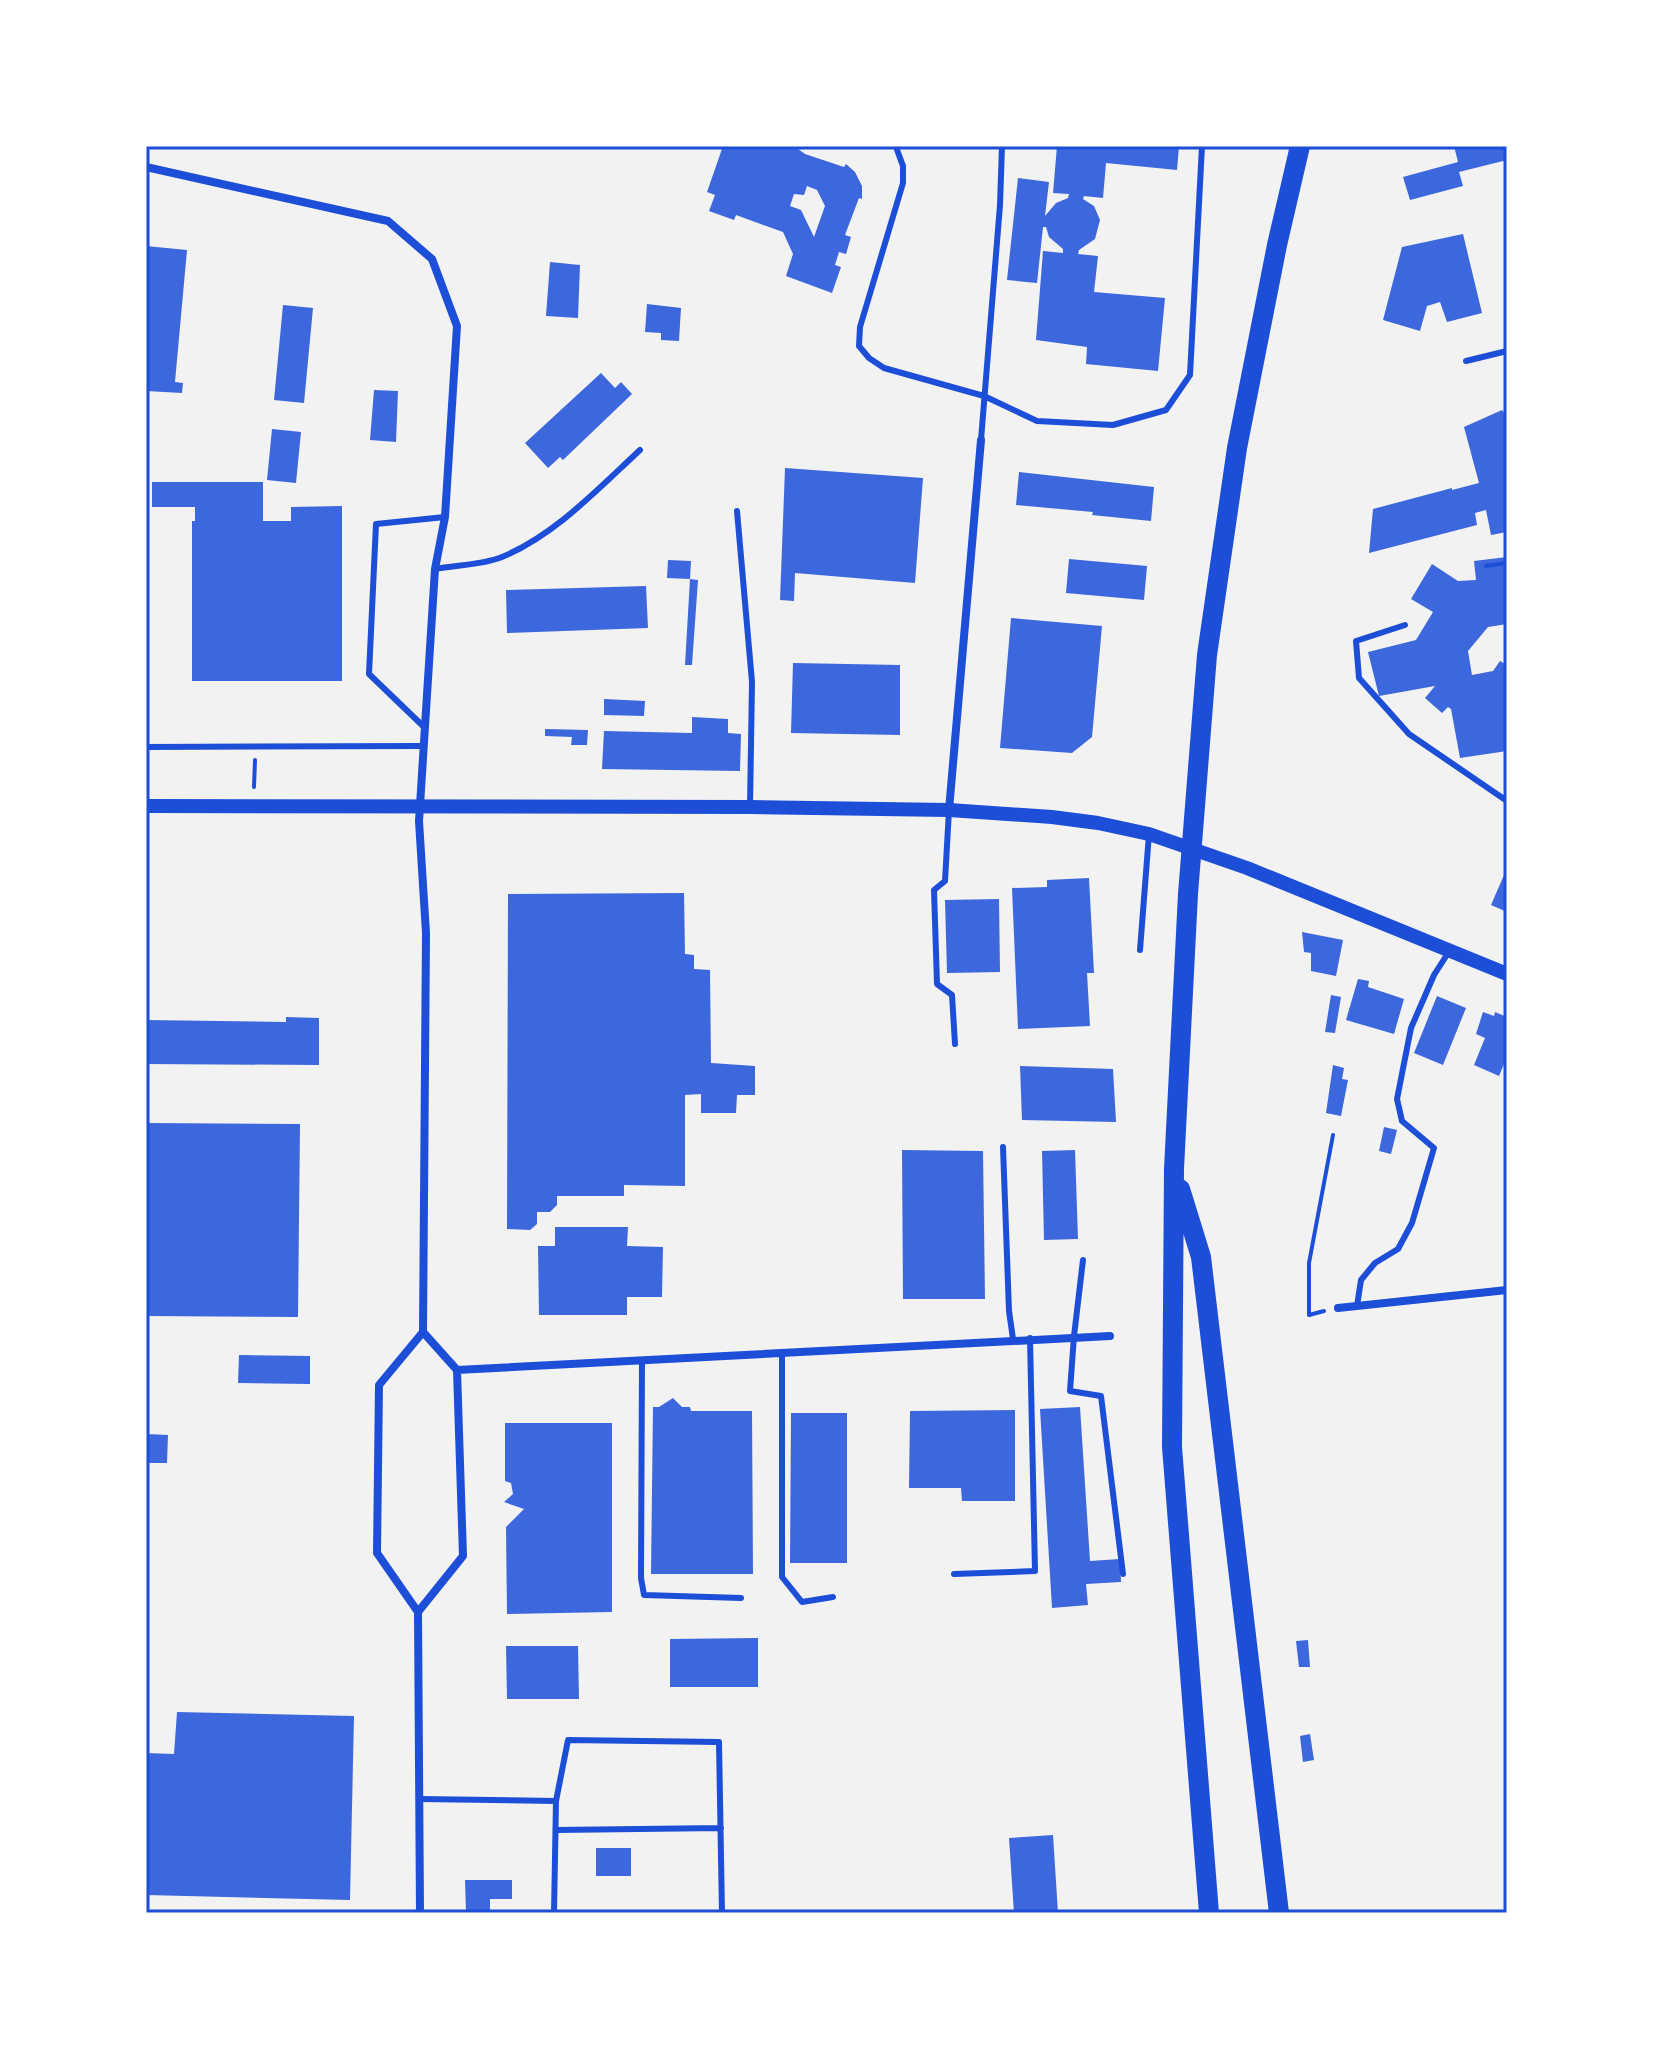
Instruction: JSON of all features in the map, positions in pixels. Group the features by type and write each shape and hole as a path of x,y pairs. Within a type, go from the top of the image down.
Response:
{"main road":[{"path":"1208,1911 1172,1447 1174,1169 1188,894 1207,655 1237,448 1300,146"},
{"path":"1174,1169 1201,1257 1279,1913"}],"street":[{"path":"146,167 388,221 432,259 457,326 445,517 435,569 422,746 420,808 426,933 423,1332 379,1385 377,1553 418,1612 420,1913"},
{"path":"949,810 981,440"},
{"path":"146,806 750,807 949,810 1052,817 1149,834 1247,868 1507,974"},
{"path":"1338,1308 1507,1290"},
{"path":"418,1612 463,1556 457,1370 423,1332"},
{"path":"457,1370 1110,1336"}],"lane":[{"path":"897,146 903,166 903,183 860,327 859,346 869,358 884,368 984,396 1037,421 1113,425 1166,410 1190,375 1202,146"},
{"path":"981,440 1002,146"},
{"path":"1466,361 1507,351"},
{"path":"435,569 500,558 530,541 574,510 640,450"},
{"path":"737,511 752,682 750,807"},
{"path":"423,726 369,674 376,524 445,517"},
{"path":"1405,625 1356,641 1359,678 1409,734 1507,801"},
{"path":"146,747 422,746"},
{"path":"949,810 945,881 934,890 937,984 952,995 955,1044"},
{"path":"1140,950 1149,834"},
{"path":"1357,1306 1361,1280 1375,1263 1398,1249 1412,1223 1434,1148 1402,1121 1397,1099 1411,1028 1434,975 1450,950"},
{"path":"1003,1147 1009,1311 1013,1339"},
{"path":"1083,1260 1070,1391 1101,1396 1123,1574"},
{"path":"954,1574 1035,1571 1030,1338"},
{"path":"782,1352 782,1577 802,1602 833,1597"},
{"path":"642,1360 641,1578 644,1595 741,1598"},
{"path":"554,1913 556,1801 568,1740 719,1742 722,1913"},
{"path":"419,1799 556,1801"},
{"path":"556,1830 721,1828"}],"path":[{"path":"1486,566 1507,563"},
{"path":"253,805 256,748"},
{"path":"1333,1135 1309,1263 1309,1315 1338,1308"}],"building":[{"path":"723,146 794,146 805,154 844,167 846,164 855,172 862,186 862,199 859,198 845,235 851,237 846,254 839,252 835,265 841,267 832,293 786,276 793,254 783,232 736,215 734,220 709,211 715,195 707,192","holes":["807,186 817,190 825,206 814,237 801,210 790,206 794,194 804,195"]},
{"path":"1057,146 1179,146 1177,170 1106,163 1103,198 1084,196 1083,199 1094,206 1100,220 1095,239 1078,254 1098,256 1094,292 1165,298 1158,371 1086,364 1087,347 1036,340 1043,251 1063,253 1063,249 1049,237 1046,227 1043,227 1037,283 1007,280 1018,178 1049,182 1045,216 1056,203 1068,198 1069,194 1053,193"},
{"path":"1454,146 1507,146 1507,160 1459,172 1463,186 1410,200 1403,177 1458,162"},
{"path":"1463,234 1482,313 1447,322 1440,302 1427,306 1420,331 1383,320 1402,247"},
{"path":"146,246 187,250 175,382 183,383 182,393 146,391"},
{"path":"550,262 580,265 578,318 546,316"},
{"path":"647,304 681,308 679,341 661,340 661,333 645,332"},
{"path":"283,305 313,308 304,403 274,400"},
{"path":"601,373 615,388 621,382 632,394 563,460 560,457 548,468 525,443"},
{"path":"374,390 398,391 396,442 370,440"},
{"path":"1502,410 1507,416 1507,532 1491,535 1486,510 1475,513 1477,525 1369,553 1373,509 1479,483 1464,427"},
{"path":"272,429 301,432 296,483 267,480"},
{"path":"785,468 923,478 915,583 795,573 794,601 780,600"},
{"path":"1019,472 1154,487 1151,521 1016,505"},
{"path":"152,482 263,482 263,521 291,521 291,507 342,506 342,681 192,681 192,521 195,521 195,507 152,507"},
{"path":"1507,557 1507,624 1488,627 1468,651 1472,675 1493,671 1500,661 1507,665 1507,751 1460,758 1451,709 1448,707 1442,713 1425,698 1435,686 1379,696 1368,652 1416,640 1433,612 1411,599 1432,564 1458,581 1476,580 1474,561"},
{"path":"1069,559 1147,566 1144,600 1066,593"},
{"path":"668,560 691,561 690,579 667,578"},
{"path":"690,579 698,580 692,665 685,665"},
{"path":"646,586 648,628 507,633 506,590"},
{"path":"1011,618 1102,626 1092,737 1072,753 1000,748"},
{"path":"793,663 900,665 900,735 791,733"},
{"path":"604,699 645,701 644,716 604,715"},
{"path":"692,717 728,719 728,733 741,734 740,771 602,769 604,731 692,733"},
{"path":"545,729 588,730 587,745 571,745 572,737 545,736"},
{"path":"1504,875 1507,876 1507,912 1491,905"},
{"path":"1089,878 1094,973 1087,973 1090,1026 1018,1029 1012,888 1047,887 1047,880"},
{"path":"684,893 685,954 694,955 694,969 710,970 711,1063 755,1066 755,1095 737,1095 736,1113 701,1113 701,1094 685,1095 685,1186 624,1185 624,1196 557,1196 557,1205 550,1212 537,1212 537,1224 530,1230 507,1229 508,894"},
{"path":"999,899 1000,972 947,973 945,900"},
{"path":"1302,932 1343,940 1336,976 1311,971 1311,953 1304,952"},
{"path":"1358,979 1369,981 1368,987 1404,999 1394,1034 1346,1020"},
{"path":"1331,995 1341,997 1335,1033 1325,1032"},
{"path":"1437,996 1466,1008 1443,1065 1414,1053"},
{"path":"1483,1012 1494,1016 1495,1012 1507,1017 1507,1057 1499,1076 1474,1065 1485,1038 1476,1034"},
{"path":"286,1017 319,1018 319,1065 146,1064 146,1020 286,1022"},
{"path":"1333,1065 1344,1068 1342,1079 1348,1080 1341,1116 1326,1113"},
{"path":"1020,1066 1113,1069 1116,1122 1022,1120"},
{"path":"146,1123 300,1124 298,1317 146,1316"},
{"path":"1384,1127 1397,1130 1391,1154 1379,1151"},
{"path":"902,1150 983,1151 985,1299 903,1299"},
{"path":"1075,1150 1078,1239 1044,1240 1042,1151"},
{"path":"555,1227 628,1227 627,1246 663,1247 662,1297 627,1297 627,1315 539,1315 538,1246 555,1246"},
{"path":"239,1355 310,1356 310,1384 238,1383"},
{"path":"673,1398 682,1407 690,1407 691,1411 752,1411 753,1574 651,1574 653,1407 659,1407"},
{"path":"1080,1407 1090,1561 1120,1559 1121,1582 1086,1584 1088,1605 1052,1608 1040,1409"},
{"path":"1015,1410 1015,1501 962,1501 961,1488 909,1488 910,1411"},
{"path":"791,1413 847,1413 847,1563 790,1563"},
{"path":"505,1423 612,1423 612,1612 507,1614 506,1527 524,1509 504,1502 513,1494 511,1483 505,1481"},
{"path":"146,1434 168,1435 167,1463 146,1463"},
{"path":"758,1638 758,1687 670,1687 670,1639"},
{"path":"1308,1640 1310,1667 1299,1667 1296,1641"},
{"path":"506,1646 578,1646 579,1699 507,1699"},
{"path":"177,1712 354,1716 350,1900 146,1895 146,1753 174,1754"},
{"path":"1310,1734 1314,1760 1303,1762 1300,1736"},
{"path":"1053,1835 1058,1913 1014,1913 1009,1838"},
{"path":"596,1848 631,1848 631,1876 596,1876"},
{"path":"465,1880 512,1880 512,1899 490,1899 490,1913 466,1913"}]}
